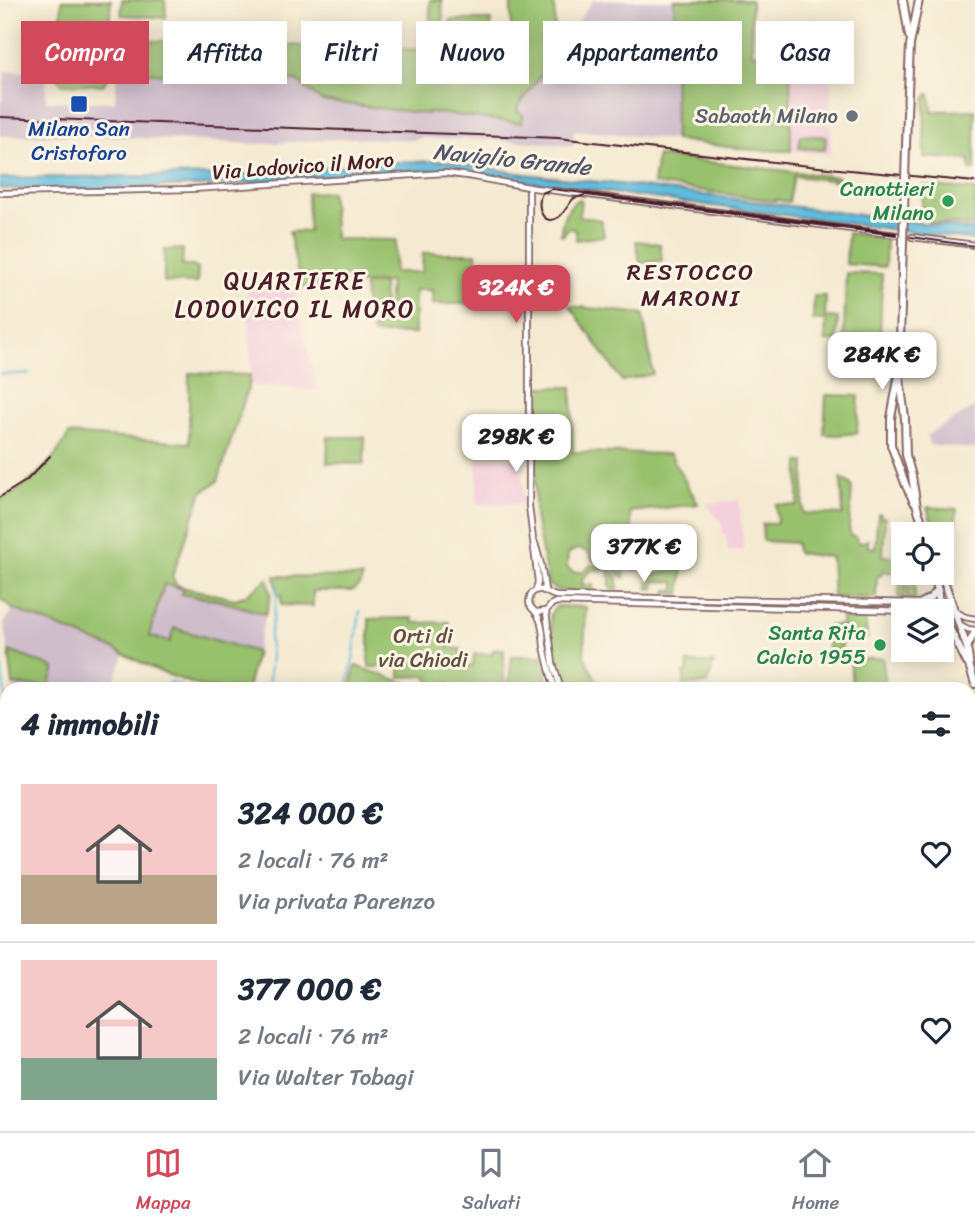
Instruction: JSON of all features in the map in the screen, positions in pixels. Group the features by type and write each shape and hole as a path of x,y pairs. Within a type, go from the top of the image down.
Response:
{"main road":[{"path":"903,0 910,45"},
{"path":"917,507 906,455 900,371 910,45 919,0"},
{"path":"900,371 891,418 891,445 922,522"},
{"path":"891,445 906,446"},
{"path":"894,454 906,455"},
{"path":"937,585 939,599"},
{"path":"946,585 967,647 974,682"},
{"path":"928,599 938,590"},
{"path":"954,623 958,623"},
{"path":"967,647 975,631"},
{"path":"954,640 970,668"}],"street":[{"name":"Via Lodovico il Moro","path":"0,193 192,190 445,173 528,187 897,235"},
{"path":"528,187 529,506 538,582 529,601 540,620 548,663 555,682"},
{"path":"912,237 975,245"},
{"path":"532,530 540,557 545,590"},
{"path":"536,590 545,590 551,594 891,602"},
{"path":"551,594 552,604"},
{"path":"537,612 546,611 557,602 891,610"},
{"path":"546,611 557,682"},
{"path":"955,611 975,619"},
{"path":"958,623 975,631"}],"shaded area":[{"path":"593,0 674,0 674,21 578,21"},
{"path":"5,71 21,72 21,84 46,84 46,101 115,102 116,84 149,84 149,75 163,75 163,84 287,84 287,81 297,81 322,101 522,122 523,115 516,110 543,71 543,84 675,84 675,140 574,130 574,146 422,138 353,138 257,144 98,136 0,136 0,103"},
{"path":"790,84 830,84 831,155 791,151"},
{"path":"247,290 295,291 317,391 249,385 251,366"},
{"path":"975,407 975,449 929,445 927,435"},
{"path":"477,459 523,459 523,504 477,504"},
{"path":"739,500 744,550 728,551 721,519 717,518 707,504"},
{"path":"164,584 184,589 182,595 217,600 266,614 256,652 175,628 170,642 149,636"},
{"path":"13,609 114,649 124,655 114,682 51,682 55,668 9,651 4,624"}],"green space":[{"path":"62,0 111,0 110,21 61,21"},
{"path":"122,0 165,0 166,18 121,15"},
{"path":"430,0 442,0 443,21 430,21"},
{"path":"511,0 554,0 555,21 543,21 543,72 516,110 523,115 522,123 322,101 297,81 287,80 287,45 301,46 301,84 402,84 402,49 416,50 416,84 529,84 529,21 511,21"},
{"path":"674,0 751,0 752,53 756,53 756,84 790,84 791,151 753,150 675,140 675,84 742,84 742,21 674,21"},
{"path":"491,20 491,21 450,21"},
{"path":"149,40 163,41 163,74 149,73"},
{"path":"928,94 932,111 975,110 975,170 970,170 970,160 924,157 925,98"},
{"path":"801,135 826,137 825,150 799,148"},
{"path":"657,156 838,177 838,181 794,176 789,202 778,199 776,201 653,184"},
{"name":"Canottieri Milano","path":"924,186 975,190 975,226 929,222 921,212"},
{"path":"331,192 335,239 396,240 394,272 422,272 423,253 476,253 477,272 490,273 490,292 483,292 483,304 432,304 432,290 415,290 415,334 373,334 372,330 388,314 390,282 301,287 289,232 309,231 307,193"},
{"path":"578,199 581,199 579,216 601,220 604,236 576,240 576,231 571,228 561,235 565,215"},
{"path":"848,233 886,238 885,267 846,264"},
{"path":"636,241 660,244 662,261 640,263"},
{"path":"183,249 182,266 198,269 197,283 164,282 164,250"},
{"path":"846,273 882,274 880,339 844,338"},
{"path":"383,283 385,315 366,316 364,284"},
{"path":"814,296 826,296 825,317 838,318 837,341 825,341 826,320 813,320"},
{"path":"570,306 643,314 653,374 622,381"},
{"path":"189,373 250,375 218,481 202,492 172,577 177,585 235,599 268,579 271,595 266,614 217,600 181,594 183,589 164,584 149,636 170,642 174,628 256,652 249,682 188,682 13,609 0,598 0,500 40,472 69,434 189,443"},
{"path":"537,387 572,387 573,452 670,454 698,504 630,512 632,532 640,531 641,558 627,558 627,550 606,549 606,561 592,560 591,555 580,549 568,554 567,567 573,572 583,572 591,565 607,566 618,577 618,589 612,589 610,586 607,570 593,570 583,578 582,585 593,585 593,591 563,591 548,584 535,516"},
{"path":"826,395 859,396 857,433 824,434"},
{"path":"328,437 365,437 364,464 327,463"},
{"path":"799,462 805,462 804,513 843,515 841,478 850,484 852,489 849,528 851,536 855,536 861,543 868,540 868,547 875,548 878,514 881,514 881,518 885,517 883,556 891,557 891,572 882,571 881,576 877,576 876,598 833,597 831,557 797,553 796,543 763,541 762,524 777,523 776,504 798,506"},
{"path":"927,508 957,509 955,530 954,522 932,522"},
{"path":"606,561 639,561 638,570 625,569 624,578"},
{"path":"683,568 680,594 666,593 667,590 675,590 675,582 655,581 654,589 648,589 652,575"},
{"path":"275,576 362,577 361,584 352,591 313,591 313,606 281,605"},
{"path":"900,585 915,585 915,599 907,599 908,587 905,586 904,599 899,599"},
{"path":"558,606 586,607 584,656 597,682 562,682 555,659 550,616"},
{"path":"865,616 867,638 843,640 842,618"},
{"name":"Orti di via Chiodi","path":"413,618 414,623 449,622 449,648 461,649 461,667 473,666 474,654 492,654 493,650 504,649 504,682 432,682 429,681 428,676 400,677 400,667 369,667 369,619"},
{"path":"840,625 841,650 828,651 826,626"},
{"path":"9,651 55,668 51,682 13,682"},
{"path":"512,656 542,656 548,682 509,682"},
{"path":"883,658 885,682 852,682 850,660"},
{"path":"688,663 714,663 708,682 684,682 684,673 687,673"},
{"path":"357,666 403,682 352,682"}],"water":[{"path":"445,161 524,174 975,230 975,240 449,170 224,185 0,189 0,178 222,175"}],"waterway":[{"path":"0,374 29,374"},
{"path":"269,682 271,655 269,640 278,583"},
{"path":"348,682 360,611"},
{"path":"0,654 3,682"}],"tram line":[{"path":"896,233 552,189 542,193 539,204 542,214 549,220 559,217 574,198 586,195 896,235"},
{"path":"911,237 975,246"}],"railway":[{"path":"0,117 558,138 975,182"},
{"path":"0,497 26,481 50,456"}],"place":[{"name":"Milano San Cristoforo","path":"79,104"},
{"name":"Sabaoth Milano","path":"852,116"},
{"name":"Canottieri Milano","path":"948,201"},
{"name":"Santa Rita Calcio 1955","path":"880,645"}],"district":[{"name":"RESTOCCO MARONI","path":"691,285"},
{"name":"QUARTIERE LODOVICO IL MORO","path":"295,295"}],"water label":[{"name":"Naviglio Grande","path":"512,159"}]}
